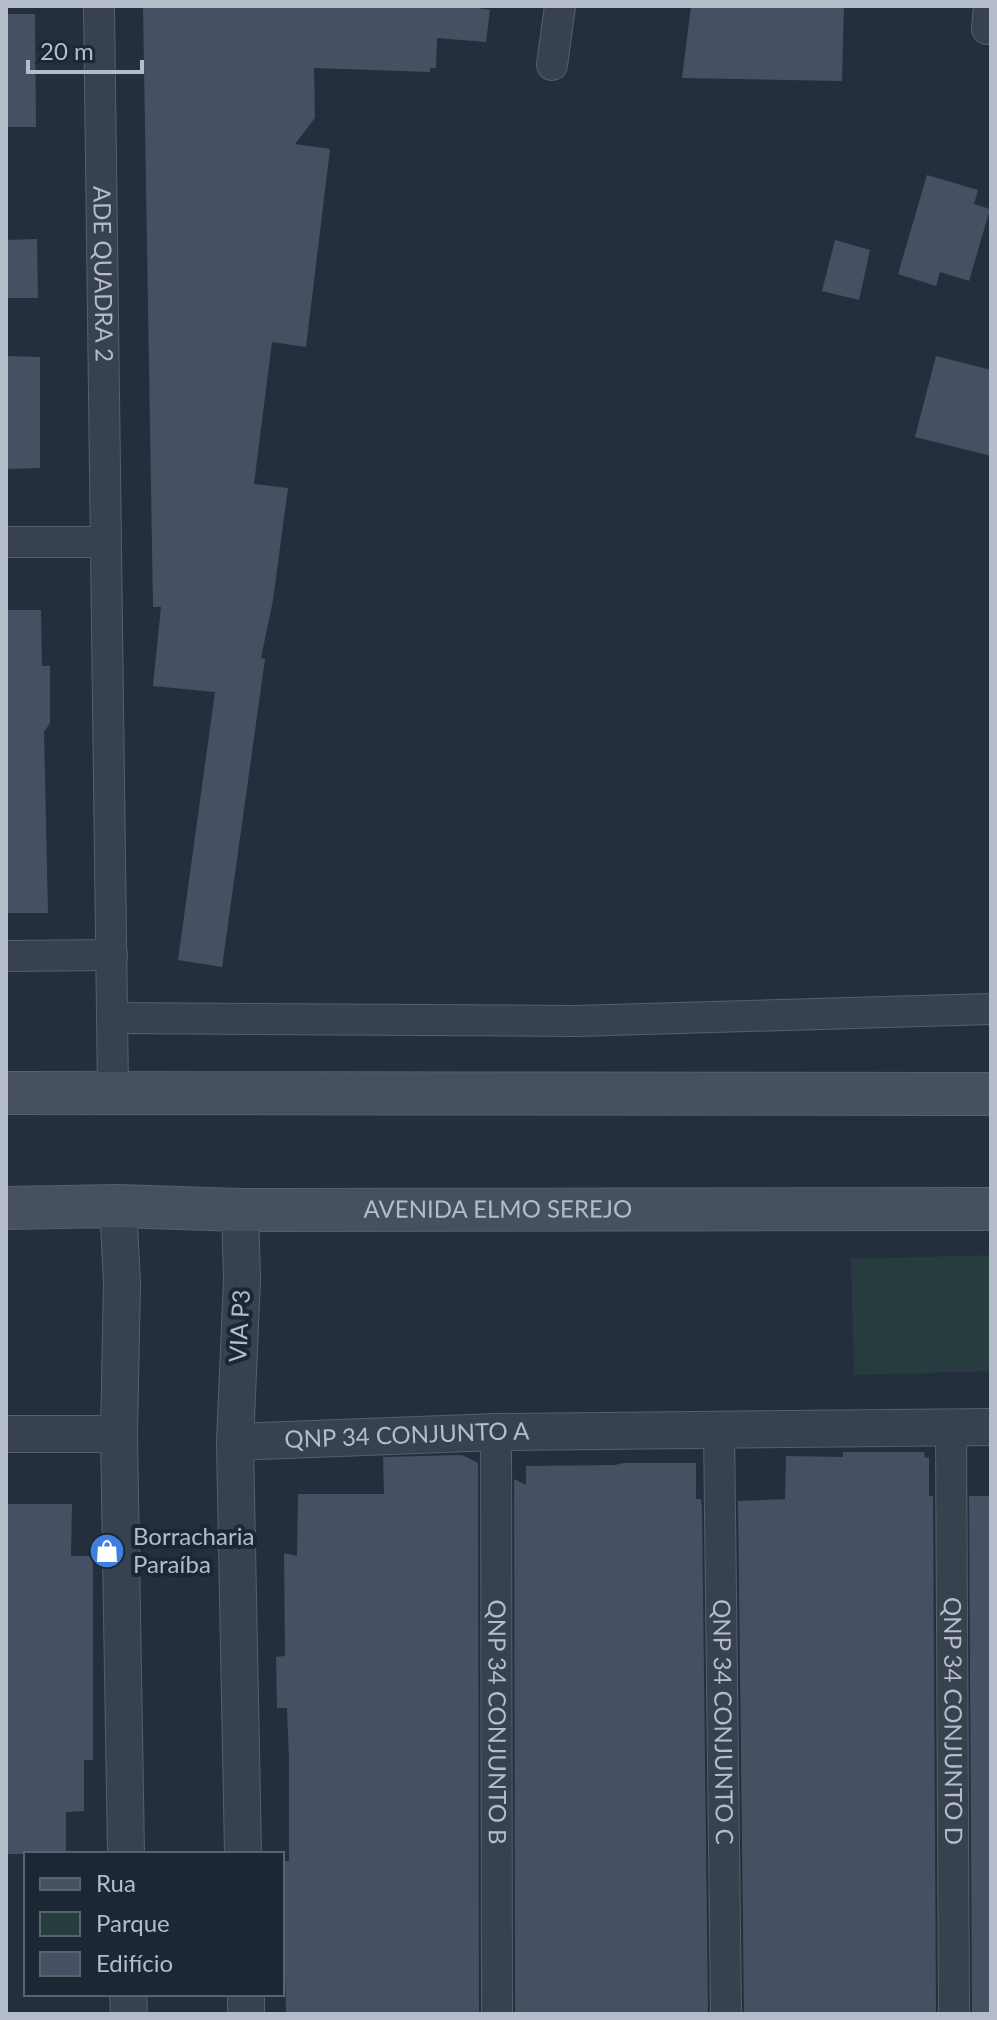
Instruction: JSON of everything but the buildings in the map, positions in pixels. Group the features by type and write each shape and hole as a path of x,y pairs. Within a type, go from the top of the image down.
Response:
{"main road":[{"path":"6,1093 991,1094"},
{"name":"AVENIDA ELMO SEREJO","path":"6,1208 991,1209"}],"street":[{"name":"ADE QUADRA 2","path":"99,6 113,1092"},
{"path":"552,65 560,6"},
{"path":"6,542 105,542"},
{"path":"6,956 112,955"},
{"path":"112,1018 576,1021 991,1009"},
{"path":"118,1206 122,1282 119,1434 126,1852"},
{"name":"VIA P3","path":"235,1442 242,1279 240,1210"},
{"name":"QNP 34 CONJUNTO A","path":"235,1442 496,1432 991,1427"},
{"name":"QNP 34 CONJUNTO C","path":"719,1428 726,2014"},
{"name":"QNP 34 CONJUNTO D","path":"951,1429 954,2014"},
{"name":"QNP 34 CONJUNTO B","path":"496,1432 497,2014"},
{"path":"6,1434 119,1434"},
{"path":"235,1442 243,1852"}],"green space":[{"path":"991,1255 991,1371 854,1375 851,1259"}],"place":[{"name":"Borracharia Paraíba","path":"107,1551"}]}
